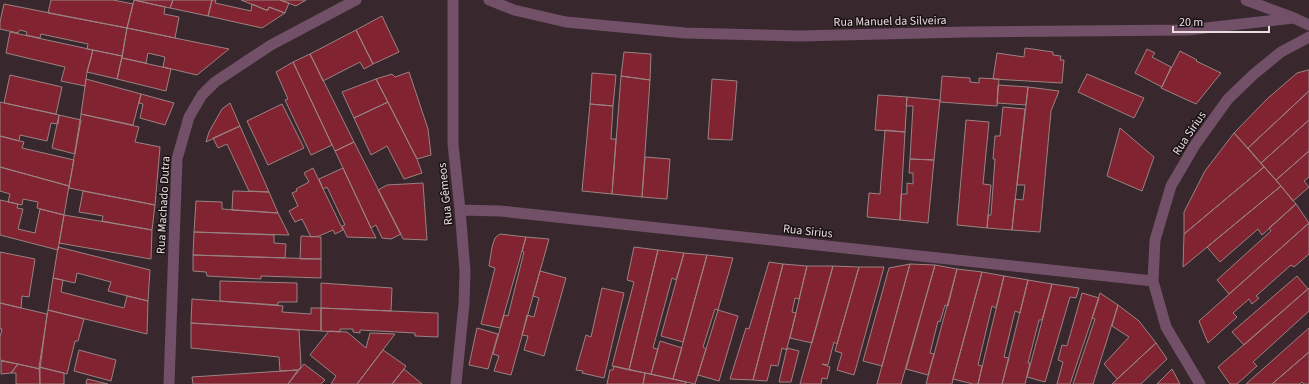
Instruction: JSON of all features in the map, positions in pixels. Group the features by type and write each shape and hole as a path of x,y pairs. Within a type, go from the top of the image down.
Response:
{"street":[{"name":"Rua Machado Dutra","path":"169,384 177,159 189,117 202,95 215,82 270,45 356,0"},
{"name":"Rua Gêmeos","path":"453,0 453,144 465,271 464,304 456,384"},
{"name":"Rua Manuel da Silveira","path":"489,0 514,10 566,22 693,34 800,36 965,32 1188,30 1294,18"},
{"path":"1246,0 1309,25"},
{"name":"Rua Sirius","path":"1200,384 1166,327 1153,281 1154,240 1171,186 1195,145 1228,99 1281,52 1309,37"},
{"name":"Rua Sirius","path":"460,210 500,211 1153,281"}],"building":[{"path":"51,0 113,0 133,4 127,28 48,13"},
{"path":"134,0 165,7 164,14 179,17 175,38 127,28"},
{"path":"134,0 173,0 170,8"},
{"path":"173,0 212,0 208,16 170,8"},
{"path":"212,0 216,0 215,3 251,11 252,4 266,10 268,10 269,7 285,13 262,28 208,16"},
{"path":"241,0 280,0 289,3 285,13 269,7 268,10 266,10"},
{"path":"280,0 306,0 296,6"},
{"path":"4,4 127,28 122,56 87,49 88,44 41,34 40,38 26,35 27,32 20,30 18,33 0,29"},
{"path":"382,16 399,52 373,64 356,30"},
{"path":"127,28 229,49 197,75 163,67 165,57 148,53 146,63 122,58"},
{"path":"356,30 373,64 364,69 360,62 323,81 310,54"},
{"path":"10,32 93,50 85,86 61,81 65,67 6,53"},
{"path":"1025,48 1053,52 1053,55 1061,56 1060,60 1064,60 1062,83 993,79 997,53 1024,57"},
{"path":"1147,49 1155,53 1152,57 1171,67 1162,87 1135,73"},
{"path":"93,50 122,56 117,79 87,72"},
{"path":"1180,51 1197,60 1196,61 1221,73 1196,104 1161,88"},
{"path":"624,52 651,54 650,80 621,76"},
{"path":"310,54 354,142 335,151 293,62"},
{"path":"122,58 171,69 166,91 117,79"},
{"path":"293,62 332,145 311,155 285,100 288,99 276,72"},
{"path":"1309,70 1309,91 1248,148 1234,133 1267,99 1297,73"},
{"path":"409,72 428,129 431,155 417,159 376,79 392,74 395,77"},
{"path":"592,73 616,75 613,106 590,104"},
{"path":"1087,74 1144,98 1134,118 1078,92"},
{"path":"10,75 62,87 56,114 4,103"},
{"path":"621,76 650,80 642,197 612,194"},
{"path":"942,76 970,78 970,82 979,83 979,78 999,79 997,106 940,102"},
{"path":"86,79 141,94 133,125 81,114"},
{"path":"376,79 388,102 354,118 342,92"},
{"path":"712,79 737,81 732,140 708,139"},
{"path":"998,85 1028,87 1026,105 997,103"},
{"path":"1028,87 1059,91 1051,111 1040,232 1012,230 1015,199 1023,200 1025,185 1017,185"},
{"path":"1309,91 1309,120 1261,163 1248,148"},
{"path":"141,94 174,103 165,125 140,118 143,104 139,103"},
{"path":"878,95 907,97 905,132 875,130"},
{"path":"907,97 940,100 934,160 910,159 913,106 906,106"},
{"path":"0,102 59,115 58,124 51,123 47,141 20,135 19,141 0,136"},
{"path":"388,102 417,159 422,173 404,179 387,146 371,155 354,118"},
{"path":"230,103 240,126 206,142 209,132 222,109"},
{"path":"282,104 304,148 268,165 247,121"},
{"path":"590,104 613,106 611,139 616,139 612,194 582,191"},
{"path":"1003,107 1025,109 1012,230 987,228 988,215 991,215 995,136 1000,136"},
{"path":"81,114 139,127 135,142 160,147 155,205 69,188"},
{"path":"59,115 81,120 75,154 52,148"},
{"path":"966,120 989,122 983,184 991,185 987,228 957,225"},
{"path":"1309,120 1309,151 1276,180 1261,163"},
{"path":"240,126 269,192 249,191 227,144 218,148 213,138"},
{"path":"1120,128 1154,157 1142,191 1107,176"},
{"path":"885,130 905,132 900,220 867,217 869,193 880,194"},
{"path":"1234,133 1264,167 1184,234 1184,212 1205,171"},
{"path":"0,136 24,142 22,148 74,160 69,186 0,167"},
{"path":"354,142 401,234 391,239 382,238 376,225 371,228 335,151"},
{"path":"1309,151 1309,177 1304,181 1309,187 1293,201 1276,180"},
{"path":"645,157 670,159 667,199 642,197"},
{"path":"910,159 934,160 928,223 900,220 901,194 907,194 907,183 913,184 913,173 909,173"},
{"path":"0,167 69,186 64,215 37,208 38,202 23,199 22,205 8,202 10,194 0,191"},
{"path":"1264,167 1281,186 1183,267 1184,234"},
{"path":"313,168 343,230 335,234 333,230 319,236 311,237 302,219 295,222 289,211 298,206 292,193 309,182 304,173"},
{"path":"343,168 376,238 347,237 342,226 345,225 327,187 323,189 319,179"},
{"path":"423,183 427,240 403,239 378,190 387,185"},
{"path":"1281,186 1296,204 1262,235 1258,229 1220,262 1207,247"},
{"path":"83,191 155,205 152,230 102,221 103,216 79,212"},
{"path":"233,191 269,192 278,213 232,210"},
{"path":"0,200 18,204 17,208 23,209 18,229 35,233 40,209 64,215 58,250 0,235"},
{"path":"196,201 222,202 222,209 278,213 289,235 194,232"},
{"path":"1296,204 1309,223 1229,294 1217,280 1271,231 1269,228"},
{"path":"64,215 152,230 151,259 59,243"},
{"path":"1309,223 1309,254 1294,267 1291,265 1256,296 1259,298 1252,304 1249,299 1233,313 1237,317 1208,343 1199,321"},
{"path":"194,232 274,235 274,243 286,244 285,258 193,255"},
{"path":"500,234 526,237 500,328 481,324 495,268 489,266 492,247 495,238"},
{"path":"301,236 321,237 321,259 300,259"},
{"path":"526,237 549,239 511,375 494,371 499,356 493,354 504,315 508,316 524,252 522,251"},
{"path":"58,247 150,270 148,301 108,291 111,282 77,273 75,283 53,278"},
{"path":"634,247 658,250 629,370 612,366 634,282 627,280"},
{"path":"658,250 684,253 676,280 672,278 653,348 658,349 651,374 629,370"},
{"path":"0,252 35,259 29,297 22,296 21,308 0,303"},
{"path":"684,253 707,255 683,342 661,336"},
{"path":"193,255 321,259 321,278 261,276 261,279 207,276 206,272 193,271"},
{"path":"707,255 733,258 718,310 715,309 703,347 706,349 695,384 673,379"},
{"path":"769,262 783,264 753,380 730,379 746,328 749,329"},
{"path":"783,264 807,266 799,299 795,298 792,312 796,313 787,350 782,348 778,366 771,365 767,381 753,380"},
{"path":"910,264 882,366 863,361 889,268"},
{"path":"910,264 935,265 901,384 877,384"},
{"path":"935,265 957,269 948,306 945,305 940,322 938,321 930,353 934,354 928,375 906,369"},
{"path":"807,266 833,266 812,343 790,338"},
{"path":"833,266 859,267 837,344 834,342 828,365 822,364 830,367 827,379 822,378 821,384 800,384"},
{"path":"859,267 884,267 854,375 837,370 842,353 835,351"},
{"path":"957,269 982,272 952,384 926,384"},
{"path":"540,271 566,278 544,356 524,350 528,336 522,335 527,315 534,317 539,298 533,296"},
{"path":"982,272 1004,276 996,308 992,306 978,365 982,366 978,384 973,384 953,379"},
{"path":"1004,276 1028,280 1020,313 1015,311 1004,357 1009,358 1002,384 978,384"},
{"path":"1297,276 1308,289 1244,345 1232,332"},
{"path":"53,278 63,280 61,292 124,308 127,296 148,301 147,334 48,310"},
{"path":"1028,280 1052,284 1042,320 1039,320 1028,363 1030,363 1025,384 1002,384"},
{"path":"220,281 297,283 297,302 278,302 278,305 220,301"},
{"path":"321,283 392,288 391,311 321,308"},
{"path":"1052,284 1079,288 1076,298 1070,297 1045,382 1027,377"},
{"path":"602,288 624,293 604,378 582,373 583,371 576,370 586,335 591,337"},
{"path":"1309,288 1309,311 1253,362 1257,366 1237,384 1230,384 1218,367"},
{"path":"1082,293 1099,298 1070,384 1057,384 1063,362 1058,360 1062,345 1067,346"},
{"path":"1100,293 1118,305 1093,384 1073,384 1095,319 1092,318"},
{"path":"192,299 283,306 282,312 311,314 311,308 321,308 321,331 191,323"},
{"path":"0,303 47,314 40,369 0,360 0,337 2,329 0,329"},
{"path":"1118,305 1139,321 1156,343 1117,379 1104,364 1129,337 1112,326"},
{"path":"321,308 438,313 438,337 415,336 415,333 360,330 360,333 353,332 353,329 340,329 340,332 321,331"},
{"path":"48,310 84,319 78,341 75,341 67,374 39,367"},
{"path":"718,310 738,316 719,381 698,375"},
{"path":"191,323 299,330 301,367 298,370 280,371 279,357 191,348"},
{"path":"477,328 498,334 488,369 469,365"},
{"path":"1309,328 1309,352 1272,384 1246,384"},
{"path":"329,331 347,332 366,348 370,333 395,334 357,384 331,384 336,376 310,355"},
{"path":"660,341 682,348 673,379 651,374"},
{"path":"1156,343 1167,359 1141,384 1112,384"},
{"path":"787,348 799,351 791,382 779,382"},
{"path":"79,350 116,360 111,381 74,371"},
{"path":"383,350 406,366 404,369 392,384 357,384"},
{"path":"1309,352 1309,384 1304,384 1302,382 1300,384 1272,384"},
{"path":"1,361 18,364 11,373 1,374"},
{"path":"18,364 40,369 40,384 16,384 16,373 11,373"},
{"path":"304,364 325,380 321,384 288,384"},
{"path":"614,366 645,373 643,384 607,384 610,370 613,370"},
{"path":"39,367 64,373 64,384 40,384"},
{"path":"404,369 422,384 392,384"},
{"path":"1172,369 1180,384 1157,384"},
{"path":"298,370 288,384 193,384 192,377"},
{"path":"645,373 686,382 686,384 643,384"},
{"path":"87,379 108,384 86,384"}]}
